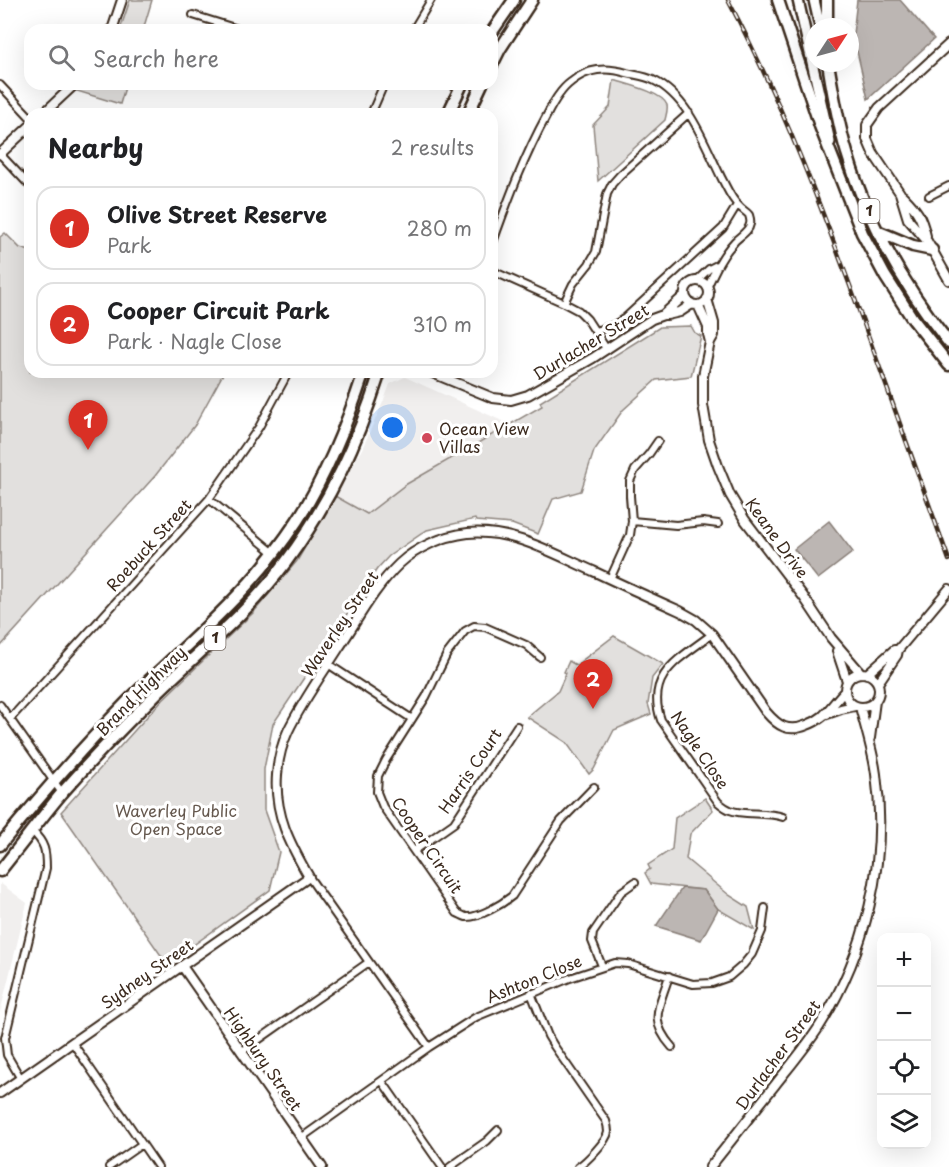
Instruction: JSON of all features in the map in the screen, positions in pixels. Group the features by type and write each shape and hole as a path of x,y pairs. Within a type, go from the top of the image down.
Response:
{"highway":[{"path":"498,24 514,0"},
{"path":"498,53 532,0"},
{"name":"1","path":"778,0 808,93 862,233 885,276 912,318 949,365"},
{"path":"827,0 828,18"},
{"name":"1","path":"830,72 847,153 862,196 900,273 932,322 949,343"},
{"path":"451,108 459,90"},
{"path":"471,108 479,90"},
{"path":"877,230 913,246 930,245"},
{"name":"Brand Highway","path":"0,845 53,781 127,703 223,611 274,553 318,486 342,436 362,378"},
{"name":"Brand Highway","path":"0,871 62,793 160,691 236,619 285,564 330,495 363,422 378,378"}],"main road":[{"path":"798,0 837,167"},
{"path":"814,0 818,18"}],"street":[{"path":"114,24 123,0"},
{"path":"417,24 431,0"},
{"path":"193,15 222,24"},
{"path":"949,44 879,108 867,125 867,139 873,153 900,194 922,218 930,245 949,280"},
{"path":"498,227 511,189 531,143 569,82 584,73 599,69 626,72 652,80 670,90 680,101 737,205 750,217 751,223 748,228 717,264 707,288"},
{"path":"0,85 24,111"},
{"path":"49,108 69,90"},
{"path":"374,108 381,90"},
{"path":"564,303 573,284 596,252 607,194 612,184 688,113"},
{"path":"24,132 0,154 24,180"},
{"path":"929,196 949,186"},
{"name":"Durlacher Street","path":"595,331 614,325 625,318 723,228 737,205"},
{"path":"694,282 700,282 709,293 703,303 695,305 687,300 685,295 687,286 717,264"},
{"path":"498,274 579,311 587,319 607,350"},
{"name":"Durlacher Street","path":"445,378 493,398 511,400 528,395 663,315 685,295"},
{"name":"Keane Drive","path":"707,299 714,323 714,335 710,342 702,376 703,405 709,440 718,466 730,495 745,520 803,596 831,638 840,657 847,681"},
{"name":"Durlacher Street","path":"663,315 680,312 695,305"},
{"name":"Keane Drive","path":"695,305 705,317 710,342"},
{"name":"Roebuck Street","path":"10,719 209,499 259,427 285,378"},
{"path":"610,579 630,535 632,521 630,482 635,470 650,454 658,441"},
{"path":"209,499 274,553"},
{"path":"632,521 676,525 703,522 718,524"},
{"name":"Waverley Street","path":"429,1047 309,877 291,847 278,799 277,776 280,754 287,731 328,664 386,578 400,563 414,552 452,536 470,533 492,534 522,540 696,620 712,634 775,722 783,727 793,729 802,727 842,709 858,707"},
{"path":"878,683 898,650 949,589"},
{"name":"Cooper Circuit","path":"540,657 526,645 485,627 474,626 465,631 447,654 426,697 378,776 377,792 383,807 456,913 466,917 503,904 512,896 561,821 594,787"},
{"name":"Nagle Close","path":"712,634 671,665 663,676 657,692 657,707 661,720 718,802 736,812 772,813 783,817"},
{"name":"Keane Drive","path":"831,638 864,673"},
{"path":"864,673 873,677 878,683 879,693 875,701 867,707 858,707 848,700 845,691 847,681 853,675 864,673 894,650 898,650"},
{"path":"328,664 412,719"},
{"name":"Waverley Street","path":"823,716 845,691"},
{"name":"Durlacher Street","path":"869,739 875,701"},
{"path":"0,705 62,793"},
{"name":"Durlacher Street","path":"710,1167 819,1027 856,954 868,915 877,867 879,817 876,775 869,739 858,707"},
{"name":"Harris Court","path":"414,851 454,823 517,726"},
{"path":"21,1078 7,1055 5,1038 46,868 46,852 42,842 32,831"},
{"name":"Sydney Street","path":"0,1093 309,877"},
{"path":"602,966 592,941 593,933 621,892 635,882"},
{"name":"Ashton Close","path":"301,1138 429,1047 476,1017 602,966 615,963 627,964 693,984 712,983 729,977 752,954 762,931 765,908"},
{"path":"241,1052 369,962"},
{"name":"Highbury Street","path":"182,966 322,1167"},
{"path":"669,976 657,1013 657,1025 663,1037 672,1047"},
{"path":"531,993 548,1036 606,1121 609,1130 607,1137 578,1167"},
{"path":"72,1042 158,1167"},
{"path":"382,1081 442,1167"},
{"path":"450,1167 487,1141 498,1130"},
{"path":"109,1167 142,1144"}],"shaded area":[{"path":"857,0 900,0 934,39 868,99 859,60 859,18 855,18"},
{"name":"Ocean View Villas","path":"407,378 509,424 405,485 367,514 335,496 361,451 390,384"},
{"path":"829,521 853,552 818,579 794,549"},
{"path":"0,883 27,903 0,1013"},
{"path":"682,888 704,890 718,909 701,940 656,926"}],"green space":[{"path":"130,0 152,0 145,24 122,24"},
{"path":"614,80 658,96 667,105 667,111 665,120 598,181 593,125 610,107"},
{"path":"78,90 124,90 120,104"},
{"path":"5,233 24,249 24,378 221,378 195,425 155,476 0,647 0,237"},
{"name":"Waverley Public Open Space","path":"691,326 695,333 701,336 691,376 656,380 623,410 594,451 581,491 553,499 538,534 512,524 476,521 475,519 427,530 389,556 377,569 273,724 264,769 264,810 279,852 270,890 167,964 61,812 162,700 253,613 297,561 335,496 367,514 405,485 542,406 540,402 660,327"},
{"path":"614,636 663,664 652,678 648,704 651,714 614,730 594,769 589,774 566,742 527,717 558,691 569,661 576,665"},
{"path":"705,798 713,810 690,834 686,859 729,895 748,907 754,930 718,909 704,890 651,884 645,873 650,869 648,865 672,849 675,818"}],"railway":[{"path":"728,0 785,119 818,201 949,560"}],"place":[{"name":"Ocean View Villas","path":"427,438"},
{"name":"Olive Street Reserve","path":"88,450"},
{"name":"Cooper Circuit Park","path":"593,709"}]}
